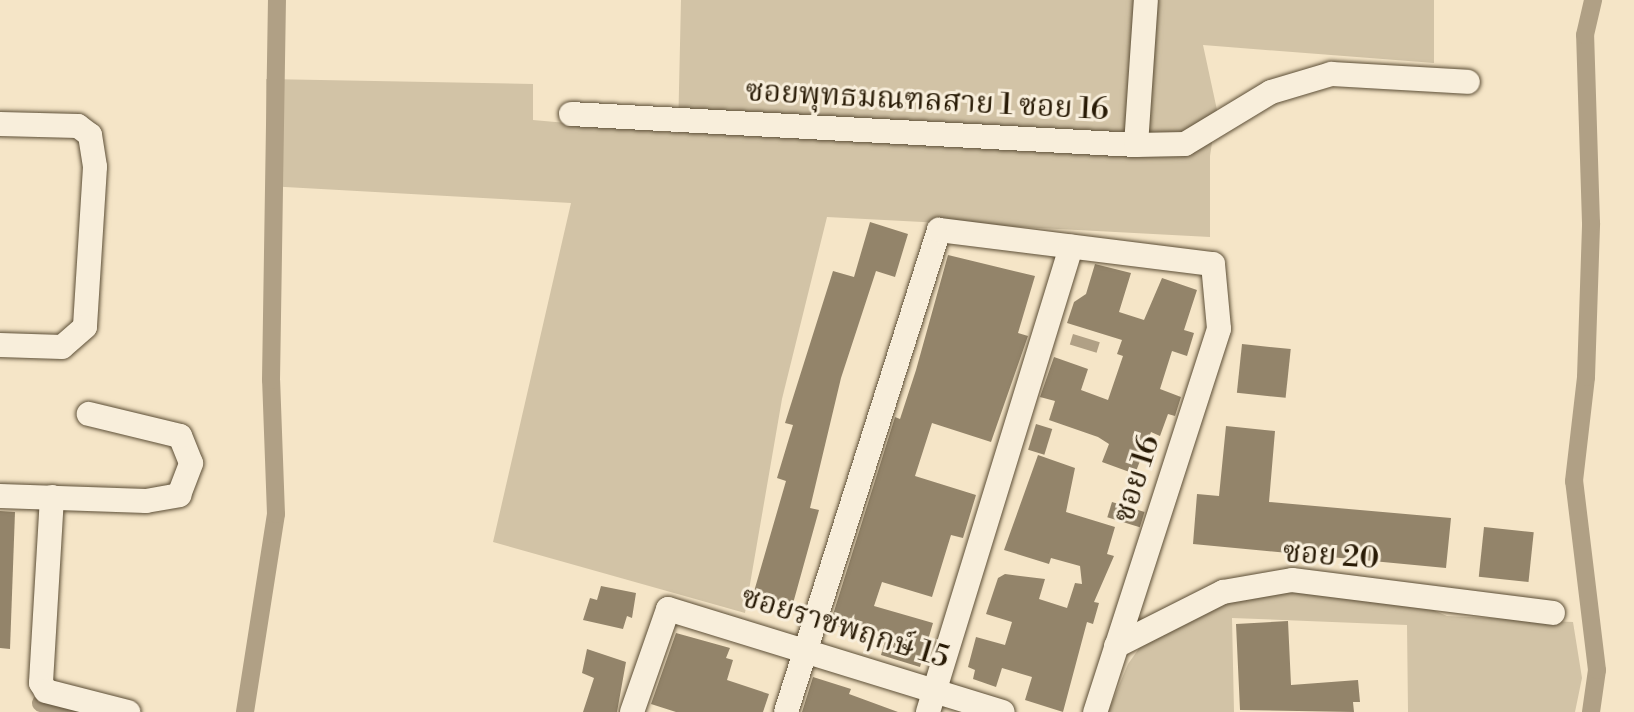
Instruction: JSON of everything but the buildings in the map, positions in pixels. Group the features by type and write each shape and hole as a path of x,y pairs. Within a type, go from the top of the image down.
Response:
{"street":[{"name":"ซอยพุทธมณฑลสาย 1 ซอย 16","path":"571,114 1136,145 1146,0"},
{"path":"1136,145 1185,144 1271,92 1331,74 1468,82"},
{"path":"0,124 78,126 90,135 95,167 85,327 62,347 0,345"},
{"path":"786,712 939,230 1071,246 928,712"},
{"name":"ซอย 16","path":"1071,246 1213,264 1219,329 1095,712"},
{"path":"0,496 168,500 179,495 188,478 191,463 180,436 89,414"},
{"path":"52,497 41,683 46,691 128,712"},
{"name":"ซอย 20","path":"1116,646 1223,592 1292,580 1553,613"},
{"name":"ซอยราชพฤกษ์ 15","path":"632,712 668,609 807,648 1002,712"}],"shaded area":[{"path":"681,0 1134,0 1125,134 1155,0 1434,0 1434,63 1203,45 1217,110 1210,156 1210,237 827,217 782,399 745,613 493,542 571,203 267,186 266,79 533,84 533,120 678,133"},
{"path":"1073,334 1100,342 1097,353 1070,345"},
{"path":"1312,590 1417,603 1447,616 1573,622 1582,678 1575,712 1408,712 1407,625 1232,618 1234,712 1108,712 1128,664 1145,640 1238,594"}],"waterway":[{"path":"245,712 276,514 271,380 277,0"},
{"path":"1591,712 1597,670 1574,481 1586,377 1591,223 1585,35 1593,0"},
{"path":"41,703 74,708"}]}
